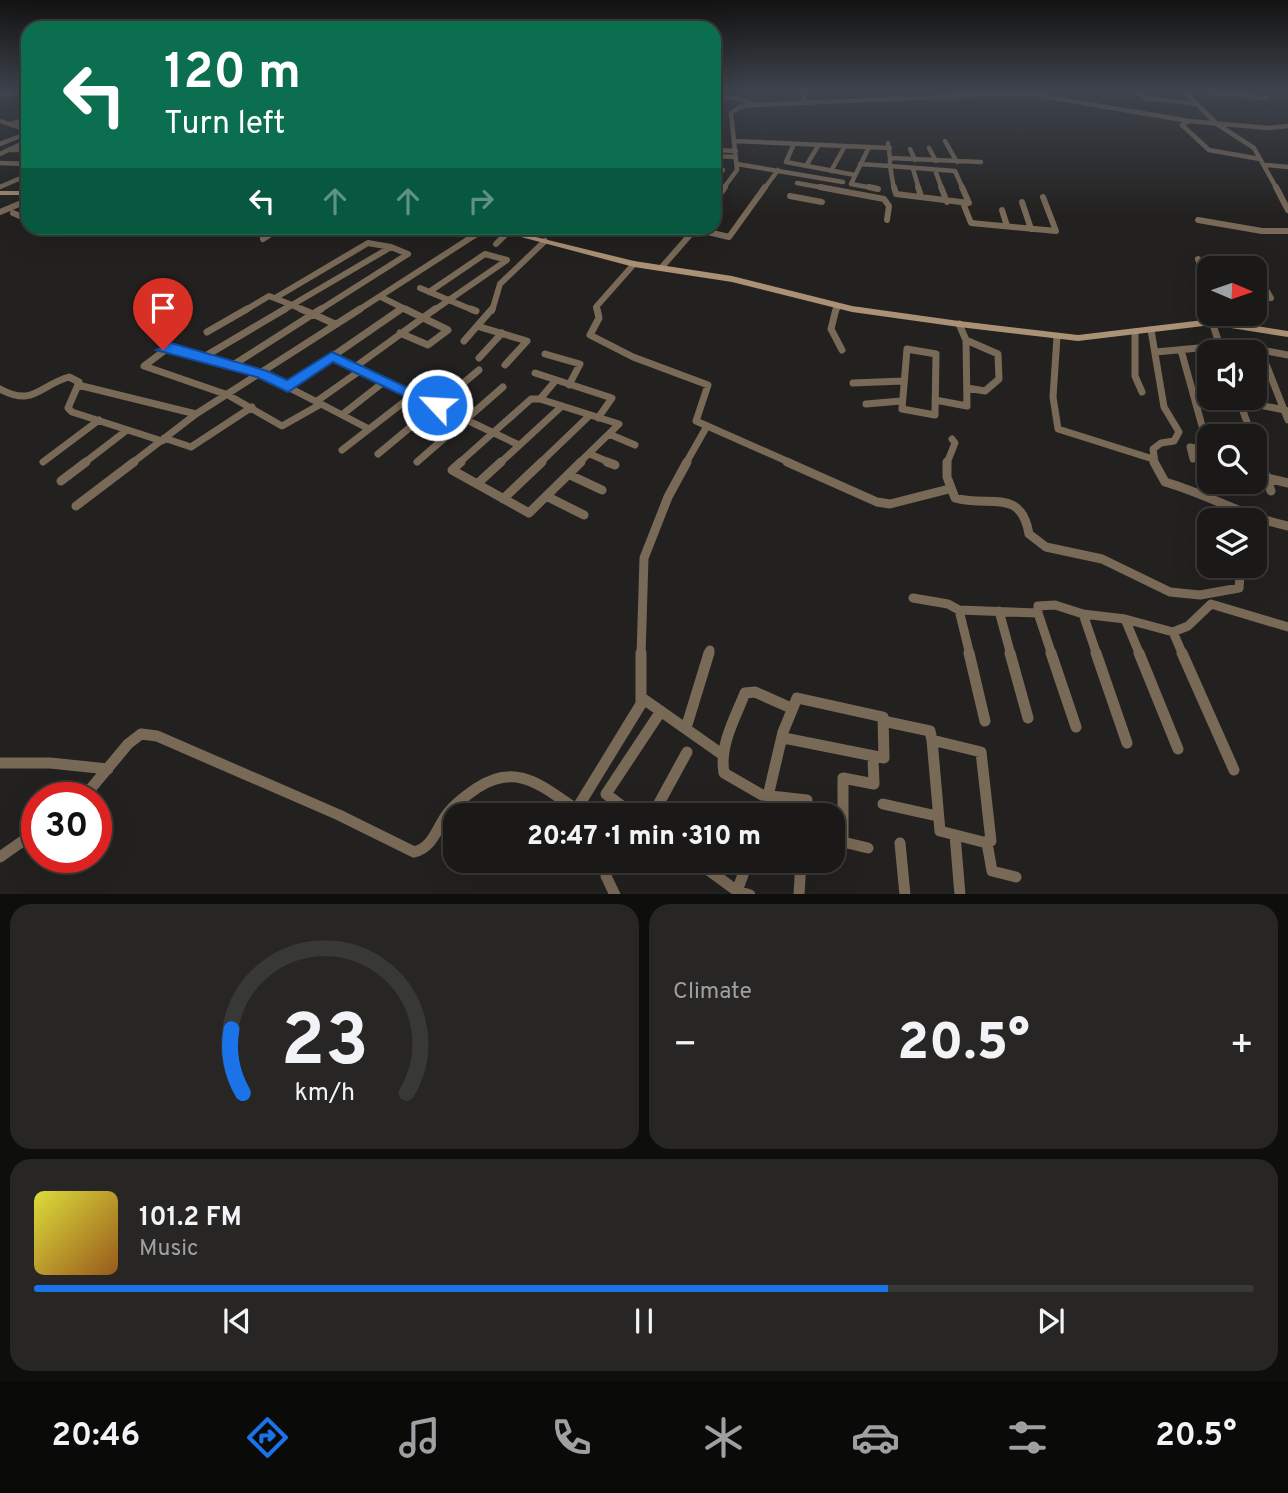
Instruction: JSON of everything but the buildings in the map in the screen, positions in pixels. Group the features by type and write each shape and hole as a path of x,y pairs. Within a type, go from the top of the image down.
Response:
{"street":[{"path":"721,192 736,174 733,133"},
{"path":"1189,133 1209,150 1260,159"},
{"path":"1231,133 1249,144 1266,165 1288,210"},
{"path":"0,144 21,134"},
{"path":"734,141 764,141 795,146 889,145"},
{"path":"945,141 957,162"},
{"path":"1,153 21,144"},
{"path":"805,145 889,145"},
{"path":"860,164 890,168 957,172 969,202 947,202 896,193 890,168 889,145"},
{"path":"795,146 784,162 855,175"},
{"path":"806,166 818,146"},
{"path":"831,171 845,146"},
{"path":"869,147 851,184 878,189"},
{"path":"929,148 936,161"},
{"path":"910,149 915,160"},
{"path":"8,150 21,150"},
{"path":"721,153 778,170 843,182"},
{"path":"721,157 736,158"},
{"path":"890,158 981,162 978,157"},
{"path":"0,163 21,164"},
{"path":"1266,165 1288,167"},
{"path":"913,169 921,196"},
{"path":"721,235 729,237 778,170"},
{"path":"935,170 947,202"},
{"path":"802,175 789,197 822,202"},
{"path":"0,190 21,179"},
{"path":"797,183 884,199 889,206 887,220"},
{"path":"0,190 21,192"},
{"path":"963,203 971,223 1056,231 1043,197"},
{"path":"1022,202 1031,229"},
{"path":"0,212 19,204"},
{"path":"1002,210 1007,226"},
{"path":"13,213 21,217"},
{"path":"1198,220 1262,231 1288,231"},
{"path":"263,239 269,235"},
{"path":"76,506 196,414 477,235"},
{"path":"496,244 504,235"},
{"path":"528,235 634,264 732,279 838,306 959,324 1057,337 1093,338 1197,324"},
{"path":"662,267 690,235"},
{"path":"464,341 492,313 498,287 545,241"},
{"path":"233,365 408,254 406,251 368,243 275,298"},
{"path":"202,358 391,247"},
{"path":"369,429 320,402 262,374 233,365 168,348 144,366 228,395 282,426 320,402 400,333 507,261 485,254 429,292"},
{"path":"634,264 596,307 599,316 591,337 633,357 708,385 696,419 877,502 890,504 949,489"},
{"path":"420,288 476,311"},
{"path":"207,332 269,296 335,324"},
{"path":"381,297 447,331 428,345 400,333"},
{"path":"838,306 833,315 831,331 842,350"},
{"path":"288,387 401,309"},
{"path":"935,400 967,406 966,340 959,324"},
{"path":"1239,326 1288,334"},
{"path":"480,327 527,341 505,365"},
{"path":"1151,330 1164,407 1179,432 1174,441 1153,449 1153,459 1166,482 1203,493 1225,508"},
{"path":"1135,332 1135,376 1142,392"},
{"path":"479,358 502,333"},
{"path":"1057,337 1057,369 1052,412 1058,429 1153,459"},
{"path":"966,340 998,354 999,379 985,391 967,388"},
{"path":"907,349 936,354 935,415 902,409 903,381 907,349"},
{"path":"1156,352 1197,349"},
{"path":"1181,350 1202,424"},
{"path":"1267,350 1288,355"},
{"path":"545,354 580,364 569,385"},
{"path":"332,356 519,445"},
{"path":"1267,366 1288,420"},
{"path":"378,454 480,370"},
{"path":"503,499 612,398 535,373"},
{"path":"0,389 13,397 30,399 64,378 79,382 68,408 127,429 191,447 252,407"},
{"path":"540,399 556,380"},
{"path":"343,414 385,381"},
{"path":"853,383 903,381"},
{"path":"78,385 89,385 196,414"},
{"path":"417,462 503,387"},
{"path":"1193,393 1197,394"},
{"path":"342,450 414,395"},
{"path":"531,399 562,406 619,425 529,513 452,470 531,399"},
{"path":"866,404 901,401"},
{"path":"477,484 562,406"},
{"path":"1267,406 1286,411"},
{"path":"43,462 99,420"},
{"path":"588,803 637,714 642,698 641,579 644,558 668,497 707,426"},
{"path":"61,481 127,429"},
{"path":"609,434 635,445"},
{"path":"952,439 955,443 946,457 949,489 958,500 998,501 1017,508 1027,518 1029,534 1046,547 1102,559 1170,592 1210,594 1239,588 1240,578"},
{"path":"1193,459 1191,447 1197,448"},
{"path":"590,454 615,465"},
{"path":"570,475 602,490"},
{"path":"1267,478 1288,483"},
{"path":"1267,478 1271,491"},
{"path":"548,497 584,515"},
{"path":"1267,522 1288,526"},
{"path":"913,598 948,604 959,610 1038,613"},
{"path":"1076,727 1038,606 1055,605 1083,614 1125,619 1173,632 1188,626 1211,604 1288,627"},
{"path":"959,610 985,721"},
{"path":"999,611 1028,719"},
{"path":"1083,614 1127,743"},
{"path":"1125,619 1178,749"},
{"path":"1173,632 1234,770"},
{"path":"686,728 710,650"},
{"path":"791,708 755,692 745,693 723,755 724,774 756,793 807,800"},
{"path":"642,698 723,755"},
{"path":"768,796 795,699 877,714 883,721 930,731 940,831 988,843"},
{"path":"618,803 606,794 661,711"},
{"path":"783,738 873,758 884,758 883,721"},
{"path":"97,782 137,735 157,736 291,793 414,852 426,848 443,821"},
{"path":"933,740 981,752 992,871 1016,877"},
{"path":"659,803 687,752"},
{"path":"868,848 843,842 843,778 874,784 873,758"},
{"path":"0,763 50,763 108,769"},
{"path":"460,803 494,778 510,775 523,777 552,791 568,803"},
{"path":"883,804 937,817"},
{"path":"955,835 960,894"},
{"path":"0,857 21,842"},
{"path":"900,843 905,894"},
{"path":"606,873 615,894"},
{"path":"714,873 744,893 746,873"},
{"path":"799,894 800,873"}],"route":[{"path":"163,350 171,347 233,365 262,374 288,387 332,356 437,405"}]}
